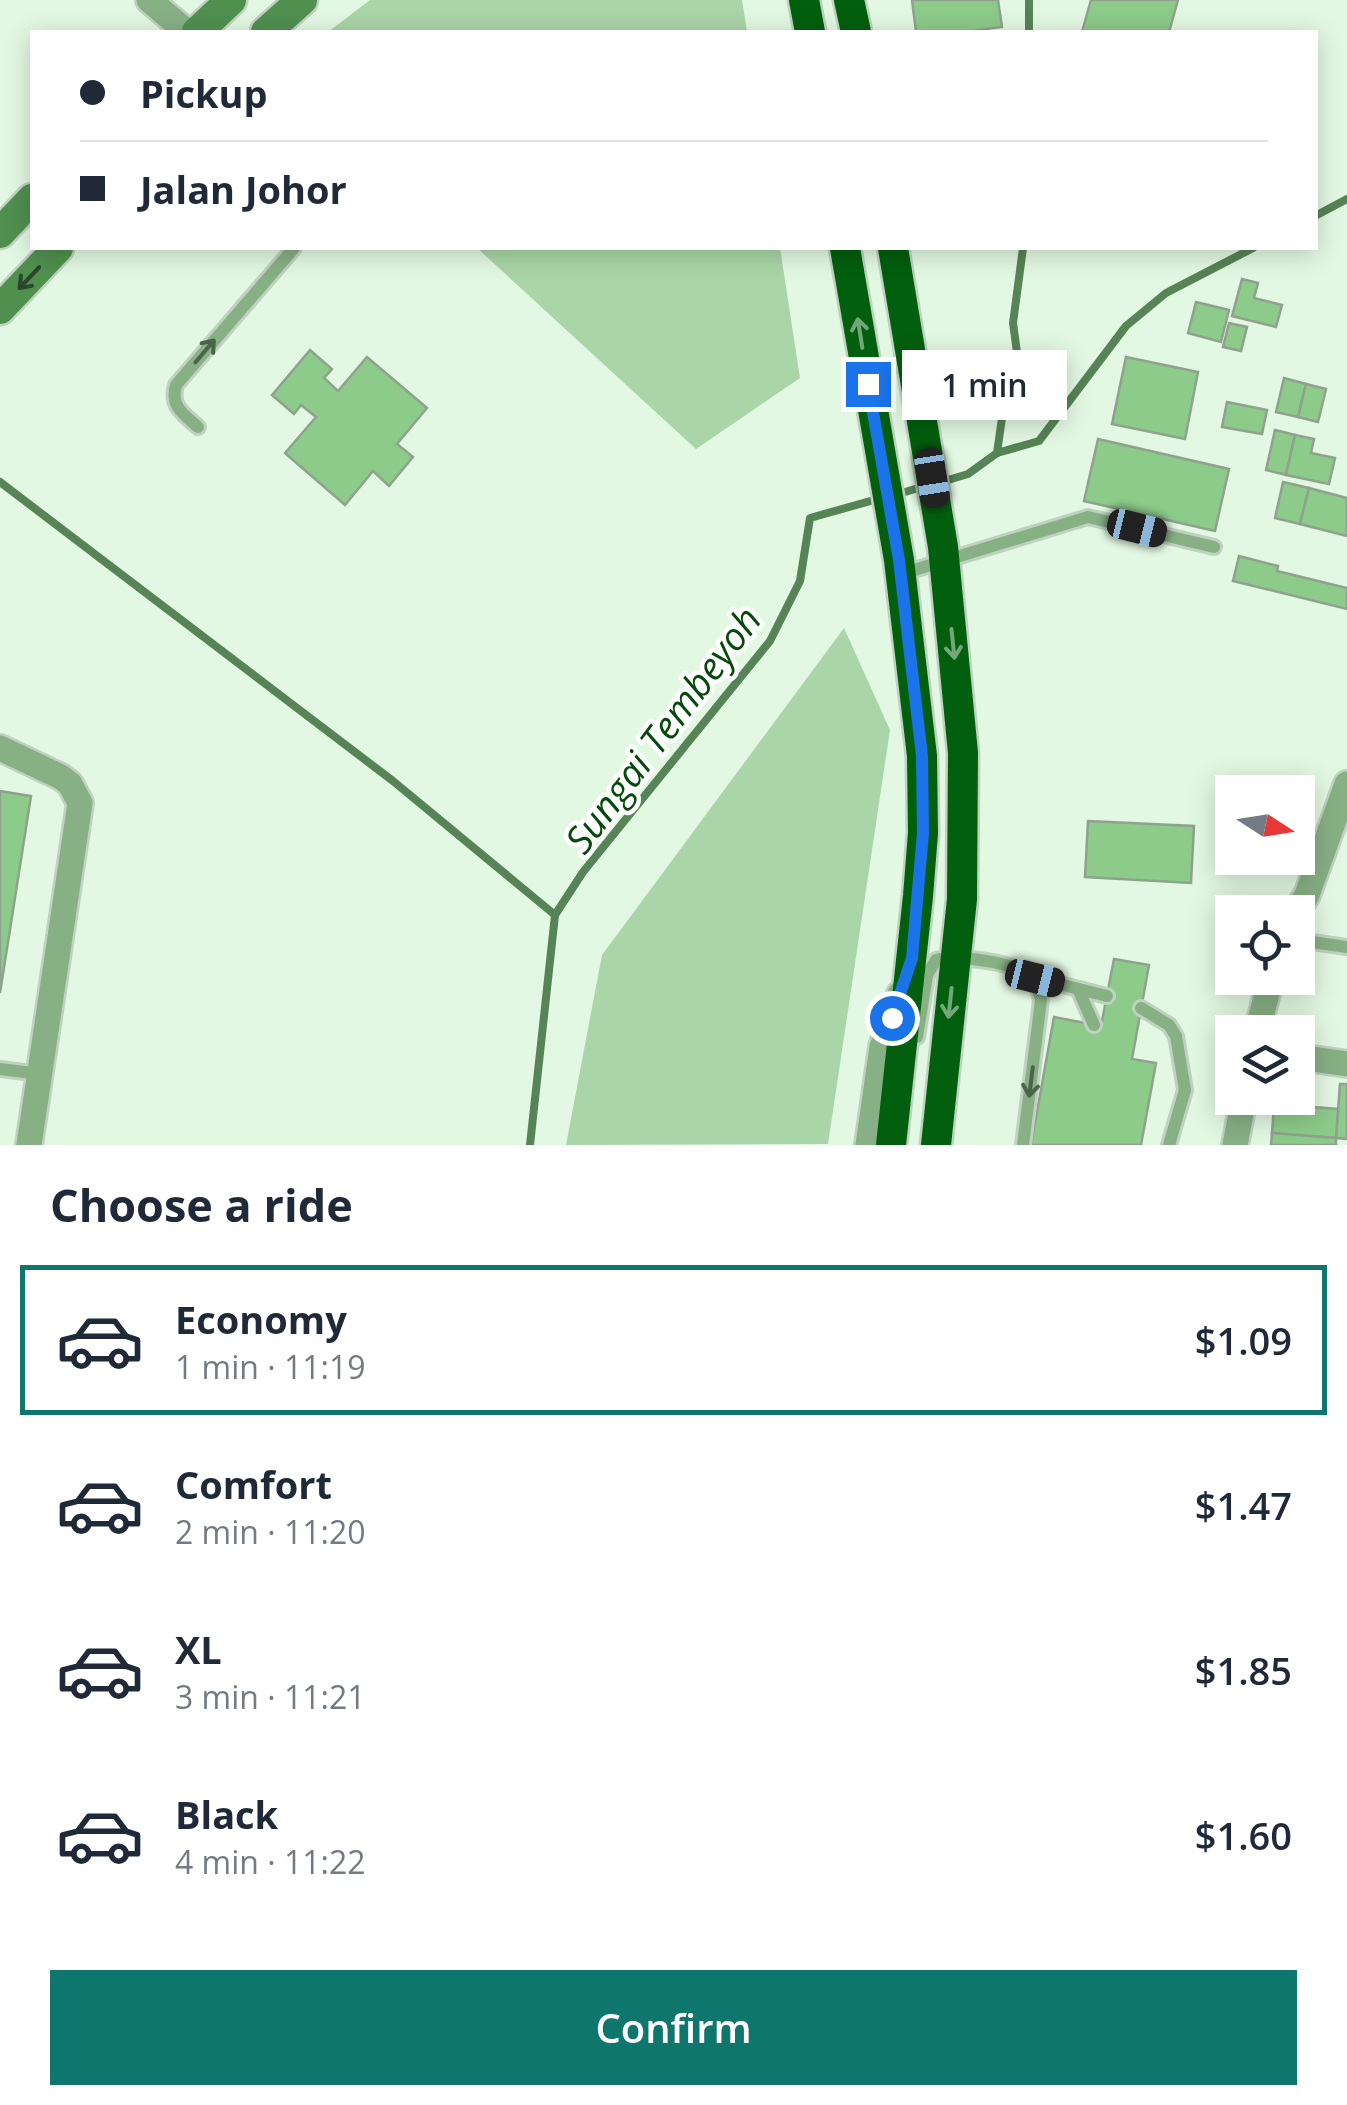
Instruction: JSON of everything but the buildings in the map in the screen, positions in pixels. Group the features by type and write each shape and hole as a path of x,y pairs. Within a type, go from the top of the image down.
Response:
{"highway":[{"path":"804,0 810,30"},
{"path":"850,0 856,30"},
{"path":"845,250 900,567 922,756 923,833 891,1145"},
{"path":"893,250 943,554 963,753 963,883 936,1145"}],"street":[{"path":"148,0 185,30"},
{"path":"199,30 231,0"},
{"path":"268,30 302,0"},
{"path":"0,232 30,202"},
{"path":"0,310 56,250"},
{"path":"0,748 62,778 80,803 28,1145"},
{"path":"1307,895 1337,832 1347,784"},
{"path":"868,1145 882,1048 912,958"},
{"path":"1315,1059 1347,1064"},
{"path":"1234,1145 1240,1115"}],"lane":[{"path":"198,427 177,409 173,396 176,385 292,250"},
{"path":"900,567 1088,517 1214,548"},
{"path":"1315,942 1347,947"},
{"path":"898,1086 914,1051 931,966 936,960 954,958 1015,966 1035,978 1107,996"},
{"path":"1022,1145 1041,1000 1035,978"},
{"path":"1078,989 1094,1025"},
{"path":"1141,1008 1168,1025 1176,1036 1185,1090 1169,1145"},
{"path":"0,1069 40,1074"}],"green space":[{"path":"370,0 742,0 747,30 331,30"},
{"path":"479,250 780,250 800,378 696,449"},
{"path":"844,628 890,730 828,1144 566,1145 602,955"}],"waterway":[{"path":"1029,0 1029,30"},
{"name":"Sungai Tembeyoh","path":"1318,214 1347,199"},
{"path":"997,453 1006,390 1019,367 1013,323 1023,250"},
{"name":"Sungai Tembeyoh","path":"938,483 968,474 997,453 1039,441 1126,326 1166,293 1249,250"},
{"path":"0,482 393,781 555,915"},
{"name":"Sungai Tembeyoh","path":"895,495 925,486"},
{"name":"Sungai Tembeyoh","path":"530,1145 555,915 583,872 770,641 800,581 810,518 881,498"}],"route":[{"path":"868,384 899,560 922,756 923,833 912,958 892,1018"}]}
